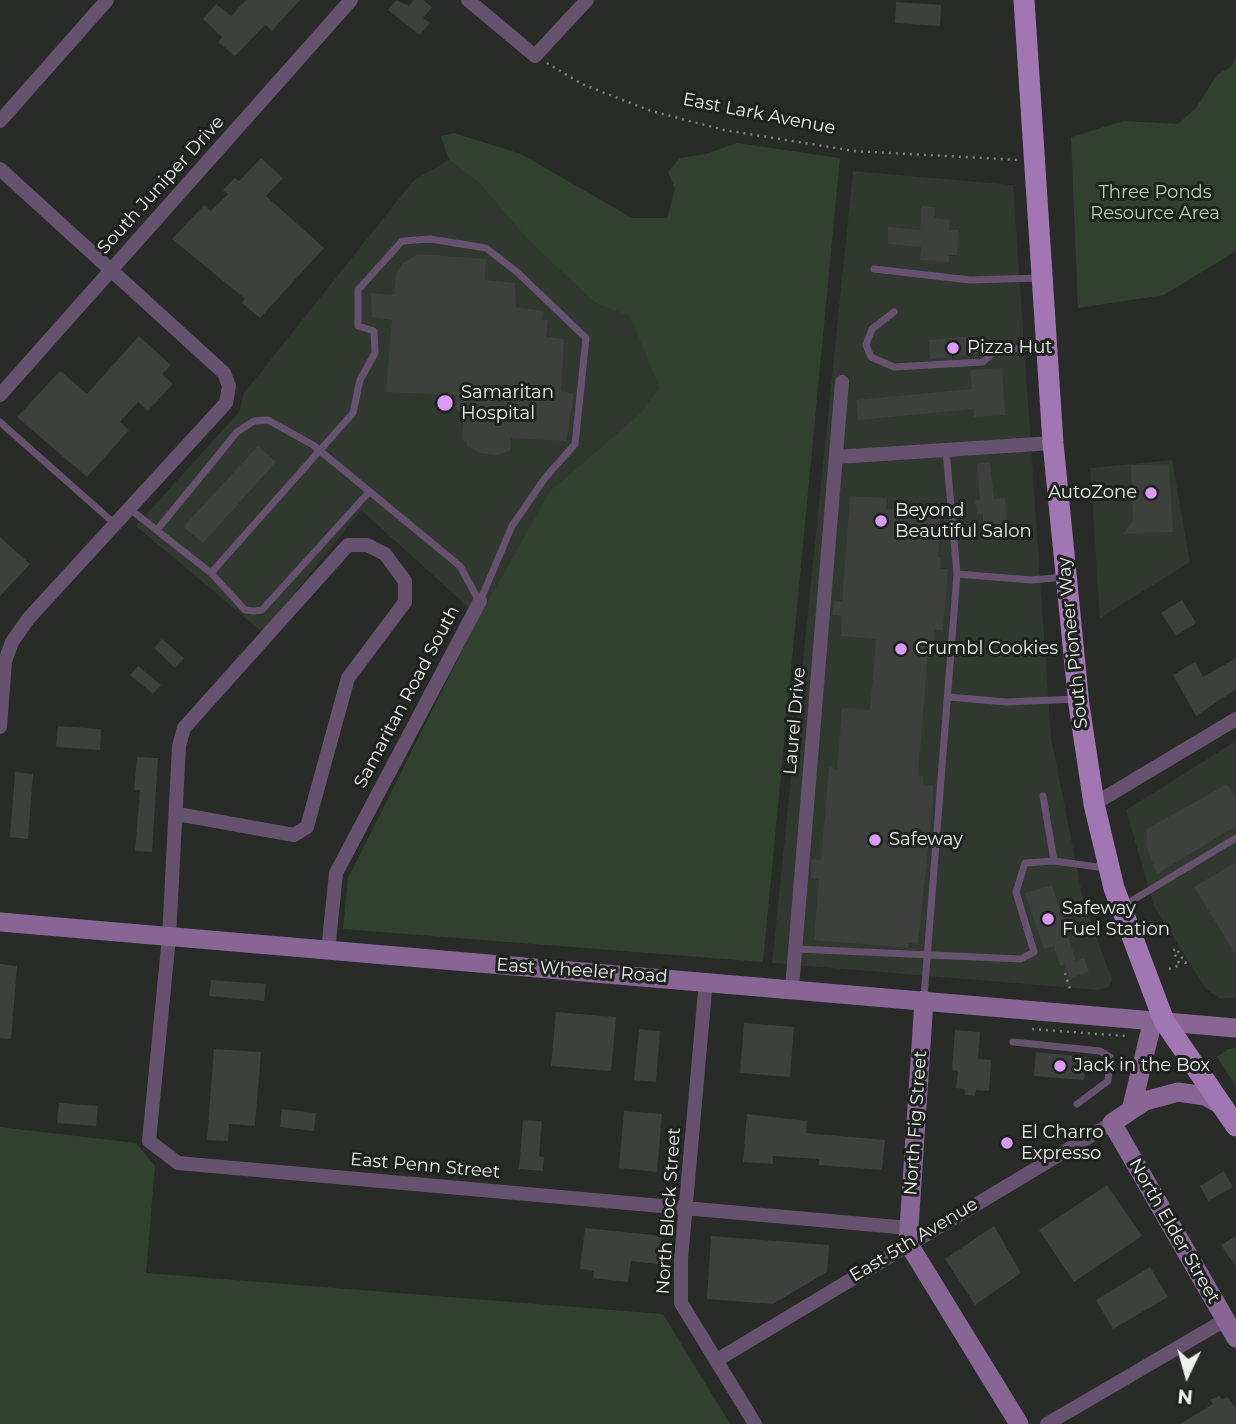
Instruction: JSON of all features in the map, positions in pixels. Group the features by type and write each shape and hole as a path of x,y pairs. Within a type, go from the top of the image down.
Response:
{"main road":[{"name":"South Pioneer Way","path":"1024,0 1053,443 1078,698 1094,804 1108,868 1158,1021 1236,1126"},
{"name":"East Wheeler Road","path":"0,922 1158,1021"},
{"name":"North Fig Street","path":"909,1236 924,1000"},
{"path":"1131,1110 1158,1021 1236,1028"},
{"path":"1112,1123 1145,1101 1178,1092 1205,1096 1221,1105"},
{"name":"North Elder Street","path":"1112,1123 1231,1316 1236,1338"},
{"path":"909,1236 1019,1424"}],"street":[{"path":"0,121 107,0"},
{"name":"South Juniper Drive","path":"0,395 351,0"},
{"path":"468,0 535,57 587,0"},
{"path":"0,169 224,373 229,386 226,403 131,510 28,619 12,642 5,661 0,727"},
{"name":"Laurel Drive","path":"792,988 842,382"},
{"path":"836,457 1053,443"},
{"path":"169,937 179,746 184,728 348,545 367,545 390,560 405,581 405,602 348,678 307,827 294,835 177,814"},
{"name":"Samaritan Road South","path":"328,951 336,873 480,601"},
{"path":"1094,804 1236,719"},
{"name":"East Penn Street","path":"169,937 149,1141 178,1163 686,1209 909,1236"},
{"name":"North Block Street","path":"706,981 686,1209 681,1303 755,1424"},
{"name":"East 5th Avenue","path":"717,1360 909,1236 1112,1123"},
{"path":"1047,1424 1231,1316"}],"lane":[{"path":"211,573 353,412 360,380 375,353 374,331 358,326 358,290 402,241 430,239 486,248 517,272 586,338 575,444 545,478 512,526 480,601"},
{"path":"874,269 970,280 1042,278"},
{"path":"894,312 872,329 866,345 871,357 894,368 983,362 994,352 1046,344"},
{"name":"Samaritan Road South","path":"157,530 237,432 254,421 268,420 318,451 387,503 460,566 480,601"},
{"path":"0,422 116,524"},
{"path":"924,1000 957,574 946,450"},
{"path":"131,510 211,573 245,610 262,610 369,492"},
{"path":"957,574 1031,580 1066,577"},
{"path":"948,697 1006,702 1078,698"},
{"path":"1042,796 1054,861"},
{"path":"1120,907 1236,838"},
{"path":"795,948 1021,959 1034,952 1016,892 1025,863 1054,861 1108,868"},
{"path":"1013,1042 1100,1051 1110,1057 1108,1081 1077,1104"}],"path":[{"name":"East Lark Avenue","path":"535,57 582,83 628,102 724,130 854,151 1035,160"},
{"path":"1169,970 1181,965 1173,951 1176,948 1185,963 1187,962"},
{"path":"1065,973 1070,989"},
{"path":"1032,1029 1125,1036"}],"shaded area":[{"name":"Samaritan Hospital","path":"449,160 479,183 530,242 595,303 630,315 659,388 640,413 549,492 479,617 361,510 263,633 136,526 239,412 244,393 414,180"},
{"path":"853,171 1013,185 1051,737 1084,904 1112,979 1109,987 1098,990 772,963"},
{"path":"1172,460 1190,562 1100,618 1090,468"},
{"path":"1236,741 1236,998 1219,998 1206,989 1154,906 1126,810"}],"green space":[{"name":"Three Ponds Resource Area","path":"1236,54 1236,251 1164,295 1078,308 1071,137 1124,121 1178,124 1196,108 1217,75 1232,66"},
{"path":"454,133 521,154 632,218 667,218 675,189 668,172 680,158 706,154 737,143 840,158 763,962 343,929 348,878 479,617 549,492 640,413 659,388 630,316 595,303 530,242 479,183 449,160 441,136"},
{"path":"1236,1048 1236,1086 1217,1057 1228,1049"},
{"path":"0,1127 136,1143 155,1166 146,1273 663,1314 730,1424 0,1424"}],"building":[{"path":"246,0 300,0 272,31 265,25 235,56 218,42 222,37 203,19 216,4 231,16"},
{"path":"396,0 409,6 414,0 423,0 432,7 423,18 430,23 420,35 388,10"},
{"path":"896,2 941,5 940,26 895,23"},
{"path":"261,158 283,178 266,196 324,248 260,318 242,303 245,299 172,239 204,205 211,211 228,194 223,190 235,178 239,181"},
{"path":"921,206 935,207 934,218 950,220 949,230 959,230 957,255 949,255 949,262 920,260 921,247 888,244 888,227 920,230"},
{"path":"418,254 486,259 485,280 515,283 516,307 543,311 542,320 548,320 546,337 564,339 561,391 574,394 566,441 511,438 510,451 496,455 479,453 467,446 467,441 462,440 464,416 453,406 457,395 386,392 392,320 372,317 371,293 394,295 396,274 403,263"},
{"path":"139,336 171,365 162,374 173,384 148,411 138,402 120,422 129,430 87,477 17,417 60,371 87,394"},
{"name":"Pizza Hut","path":"976,336 978,355 930,359 929,340"},
{"path":"1002,368 1005,415 974,417 974,409 858,420 856,400 972,389 970,370"},
{"path":"258,446 276,462 203,543 183,527"},
{"path":"990,462 994,499 1005,498 1007,527 983,528 983,514 977,514 975,500 980,500 977,464"},
{"name":"AutoZone","path":"1169,464 1173,532 1123,534 1133,521 1131,465"},
{"path":"850,496 887,498 886,509 941,513 938,557 941,557 940,569 948,569 943,630 935,630 934,642 929,642 918,776 923,776 923,784 933,785 933,803 918,944 909,943 908,948 814,940 819,879 811,878 812,859 821,860 829,767 837,769 842,708 870,710 876,639 841,636 842,616 832,615 834,601 842,602"},
{"path":"0,537 30,564 0,596"},
{"path":"1182,600 1196,623 1176,636 1161,613"},
{"path":"162,639 184,658 175,668 154,648"},
{"path":"1236,658 1236,689 1196,716 1173,675 1195,662 1203,677"},
{"path":"138,666 161,685 153,694 130,675"},
{"path":"58,726 101,729 100,750 56,747"},
{"path":"137,757 158,758 152,852 135,851 140,790 134,790"},
{"path":"15,772 33,774 28,839 10,837"},
{"path":"1227,784 1236,799 1236,826 1157,874 1146,846 1147,829"},
{"path":"1236,862 1236,955 1194,887"},
{"name":"Safeway Fuel Station","path":"1052,885 1076,961 1084,958 1089,972 1070,978 1065,964 1060,966 1054,946 1044,949 1025,893"},
{"path":"0,964 17,966 11,1039 0,1038"},
{"path":"211,980 266,984 264,1001 209,996"},
{"path":"556,1012 616,1017 611,1071 551,1066"},
{"path":"744,1023 794,1027 790,1077 740,1073"},
{"path":"639,1029 660,1031 656,1082 634,1080"},
{"path":"955,1030 980,1032 978,1059 991,1060 989,1091 976,1090 975,1096 965,1095 965,1089 956,1088 958,1071 952,1070"},
{"path":"214,1049 261,1052 255,1126 229,1124 228,1141 207,1140"},
{"name":"Jack in the Box","path":"1036,1052 1087,1057 1084,1080 1034,1076"},
{"path":"59,1103 98,1106 96,1126 57,1123"},
{"path":"282,1109 316,1113 314,1131 280,1127"},
{"path":"624,1111 662,1114 657,1172 619,1168"},
{"path":"747,1114 807,1121 806,1133 885,1140 882,1170 819,1165 819,1159 773,1156 773,1164 743,1162"},
{"path":"523,1120 542,1121 539,1156 544,1157 543,1171 519,1169"},
{"path":"1224,1171 1233,1187 1208,1201 1200,1186"},
{"path":"1107,1185 1142,1236 1074,1282 1039,1230"},
{"path":"994,1226 1021,1273 975,1305 945,1259"},
{"path":"585,1228 662,1236 659,1264 631,1261 628,1282 593,1278 594,1271 580,1269"},
{"path":"711,1236 829,1245 827,1272 773,1304 707,1299"},
{"path":"1236,1236 1236,1267 1221,1245"},
{"path":"1150,1267 1168,1297 1113,1329 1096,1300"},
{"path":"1219,1396 1222,1399 1228,1397 1236,1409 1236,1424 1180,1424 1213,1404 1210,1400"}],"place":[{"name":"Pizza Hut","path":"953,348"},
{"name":"Samaritan Hospital","path":"445,403"},
{"name":"AutoZone","path":"1151,493"},
{"name":"Beyond Beautiful Salon","path":"881,521"},
{"name":"Crumbl Cookies","path":"901,649"},
{"name":"Safeway","path":"875,840"},
{"name":"Safeway Fuel Station","path":"1048,919"},
{"name":"Jack in the Box","path":"1060,1066"},
{"name":"El Charro Expresso","path":"1007,1143"}]}
